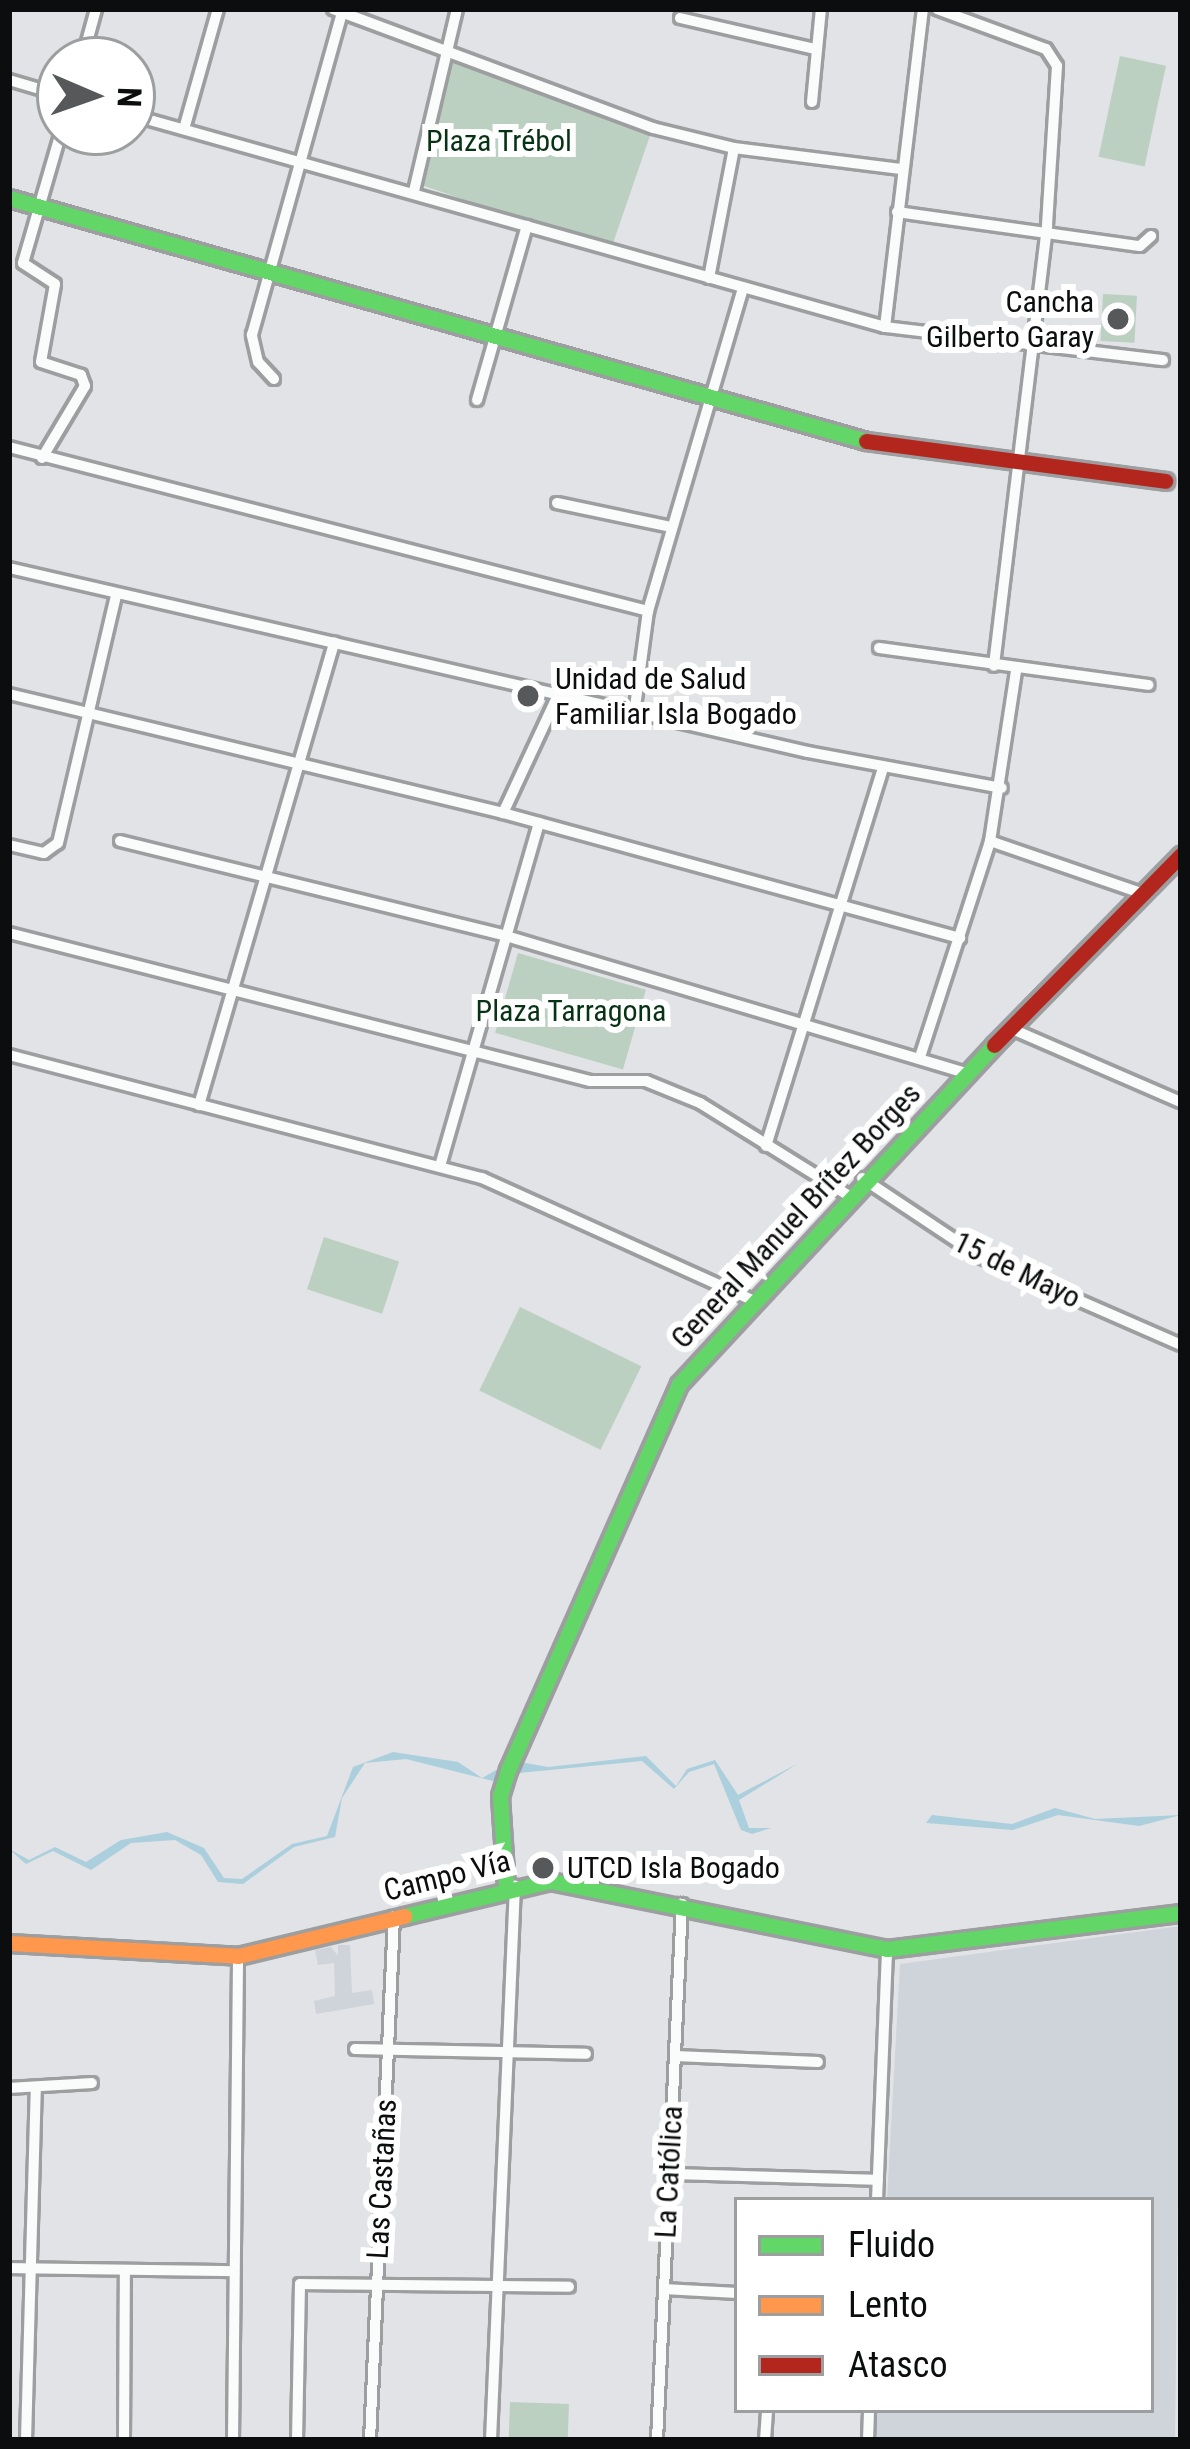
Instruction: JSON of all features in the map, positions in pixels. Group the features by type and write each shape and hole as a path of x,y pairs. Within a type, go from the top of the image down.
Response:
{"street":[{"path":"184,129 218,9"},
{"path":"414,191 458,9"},
{"path":"812,102 821,9"},
{"path":"885,327 923,9"},
{"path":"937,9 1053,56 1047,227 994,666"},
{"path":"274,379 251,344 264,270 338,11 652,128 734,148 901,169"},
{"path":"680,18 815,49"},
{"path":"156,121 885,327 1163,360"},
{"path":"709,278 734,148"},
{"path":"42,458 85,380 41,362 55,284 23,263 54,156"},
{"path":"9,198 709,401 894,448 1165,481"},
{"path":"897,212 1047,227 1140,246 1150,236"},
{"path":"477,400 527,226"},
{"path":"635,707 648,611 743,288"},
{"path":"9,447 648,611"},
{"path":"557,503 670,527"},
{"path":"9,568 883,767 1002,788"},
{"path":"9,845 44,853 58,843 116,595"},
{"path":"199,1105 334,642"},
{"path":"879,648 1016,671 1148,685"},
{"path":"920,1057 990,841 1002,788 1016,671"},
{"path":"503,813 560,691"},
{"path":"9,694 503,813 960,938"},
{"path":"766,1146 883,767"},
{"path":"440,1166 539,823"},
{"path":"120,841 506,936 802,1018 968,1073"},
{"path":"990,841 1147,895"},
{"name":"General Manuel Brítez Borges","path":"511,1886 500,1796 517,1747 668,1403 862,1178 1178,865"},
{"path":"9,933 590,1082 646,1081 848,1196"},
{"path":"1012,1029 1181,1102"},
{"path":"9,1055 440,1166 754,1301"},
{"name":"15 de Mayo","path":"862,1178 982,1258 1181,1345"},
{"name":"Campo Vía","path":"9,1943 238,1956 511,1886 569,1882 887,1948 1181,1913"},
{"path":"491,2440 511,1886"},
{"name":"La Católica","path":"657,2440 682,1903"},
{"name":"Las Castañas","path":"370,2440 394,1918"},
{"path":"877,2197 887,1948"},
{"path":"232,2440 238,1956"},
{"path":"355,2049 586,2054"},
{"path":"675,2056 818,2062"},
{"path":"9,2088 92,2083"},
{"path":"26,2440 36,2087"},
{"path":"669,2174 878,2180"},
{"path":"9,2268 234,2271"},
{"path":"124,2440 125,2270"},
{"path":"297,2440 300,2284 569,2287"},
{"path":"664,2289 734,2293"}],"shaded area":[{"path":"1181,1926 1175,2440 873,2440 875,2413 1154,2413 1154,2197 887,2197 900,1964"},
{"path":"338,1945 350,1945 352,1993 372,1990 374,2004 316,2014 314,2001 335,1996 334,1963 318,1965 315,1950 331,1947 338,1956"}],"green space":[{"path":"1120,56 1166,66 1145,167 1099,157"},
{"name":"Plaza Trébol","path":"455,57 654,125 611,250 412,182"},
{"name":"Cancha Gilberto Garay","path":"1103,294 1137,296 1134,343 1101,341"},
{"name":"Plaza Tarragona","path":"518,953 646,990 623,1069 495,1033"},
{"path":"324,1237 399,1261 382,1314 307,1289"},
{"path":"520,1307 641,1366 601,1450 479,1391"},
{"path":"510,2402 569,2404 568,2440 509,2440"}],"water":[{"path":"393,1752 458,1762 482,1778 498,1769 497,1782 406,1759 365,1763 342,1798 335,1837 294,1847 243,1884 218,1882 201,1855 175,1840 131,1843 91,1870 53,1851 26,1864 9,1849 29,1860 55,1847 86,1862 121,1840 167,1832 204,1848 224,1878 242,1879 292,1844 327,1836 353,1767"},
{"path":"646,1756 676,1786 687,1769 715,1760 738,1795 799,1763 739,1800 749,1828 771,1828 752,1834 741,1830 714,1764 689,1772 674,1789 642,1761 519,1773 520,1762 548,1767"},
{"path":"1055,1808 1095,1819 1181,1815 1139,1826 1058,1815 1013,1830 926,1823 932,1815 1012,1824"}],"traffic: fast":[{"path":"9,198 866,441"},
{"path":"506,1887 500,1796 508,1770 679,1384 994,1045"},
{"path":"404,1916 550,1881 887,1949 1181,1913"}],"traffic: slow":[{"path":"9,1943 238,1956 404,1916"}],"traffic: jam":[{"path":"866,441 1165,481"},
{"path":"994,1045 1181,855"}],"place":[{"name":"Cancha Gilberto Garay","path":"1118,319"},
{"name":"Unidad de Salud Familiar Isla Bogado","path":"528,696"},
{"name":"UTCD Isla Bogado","path":"543,1868"}]}
